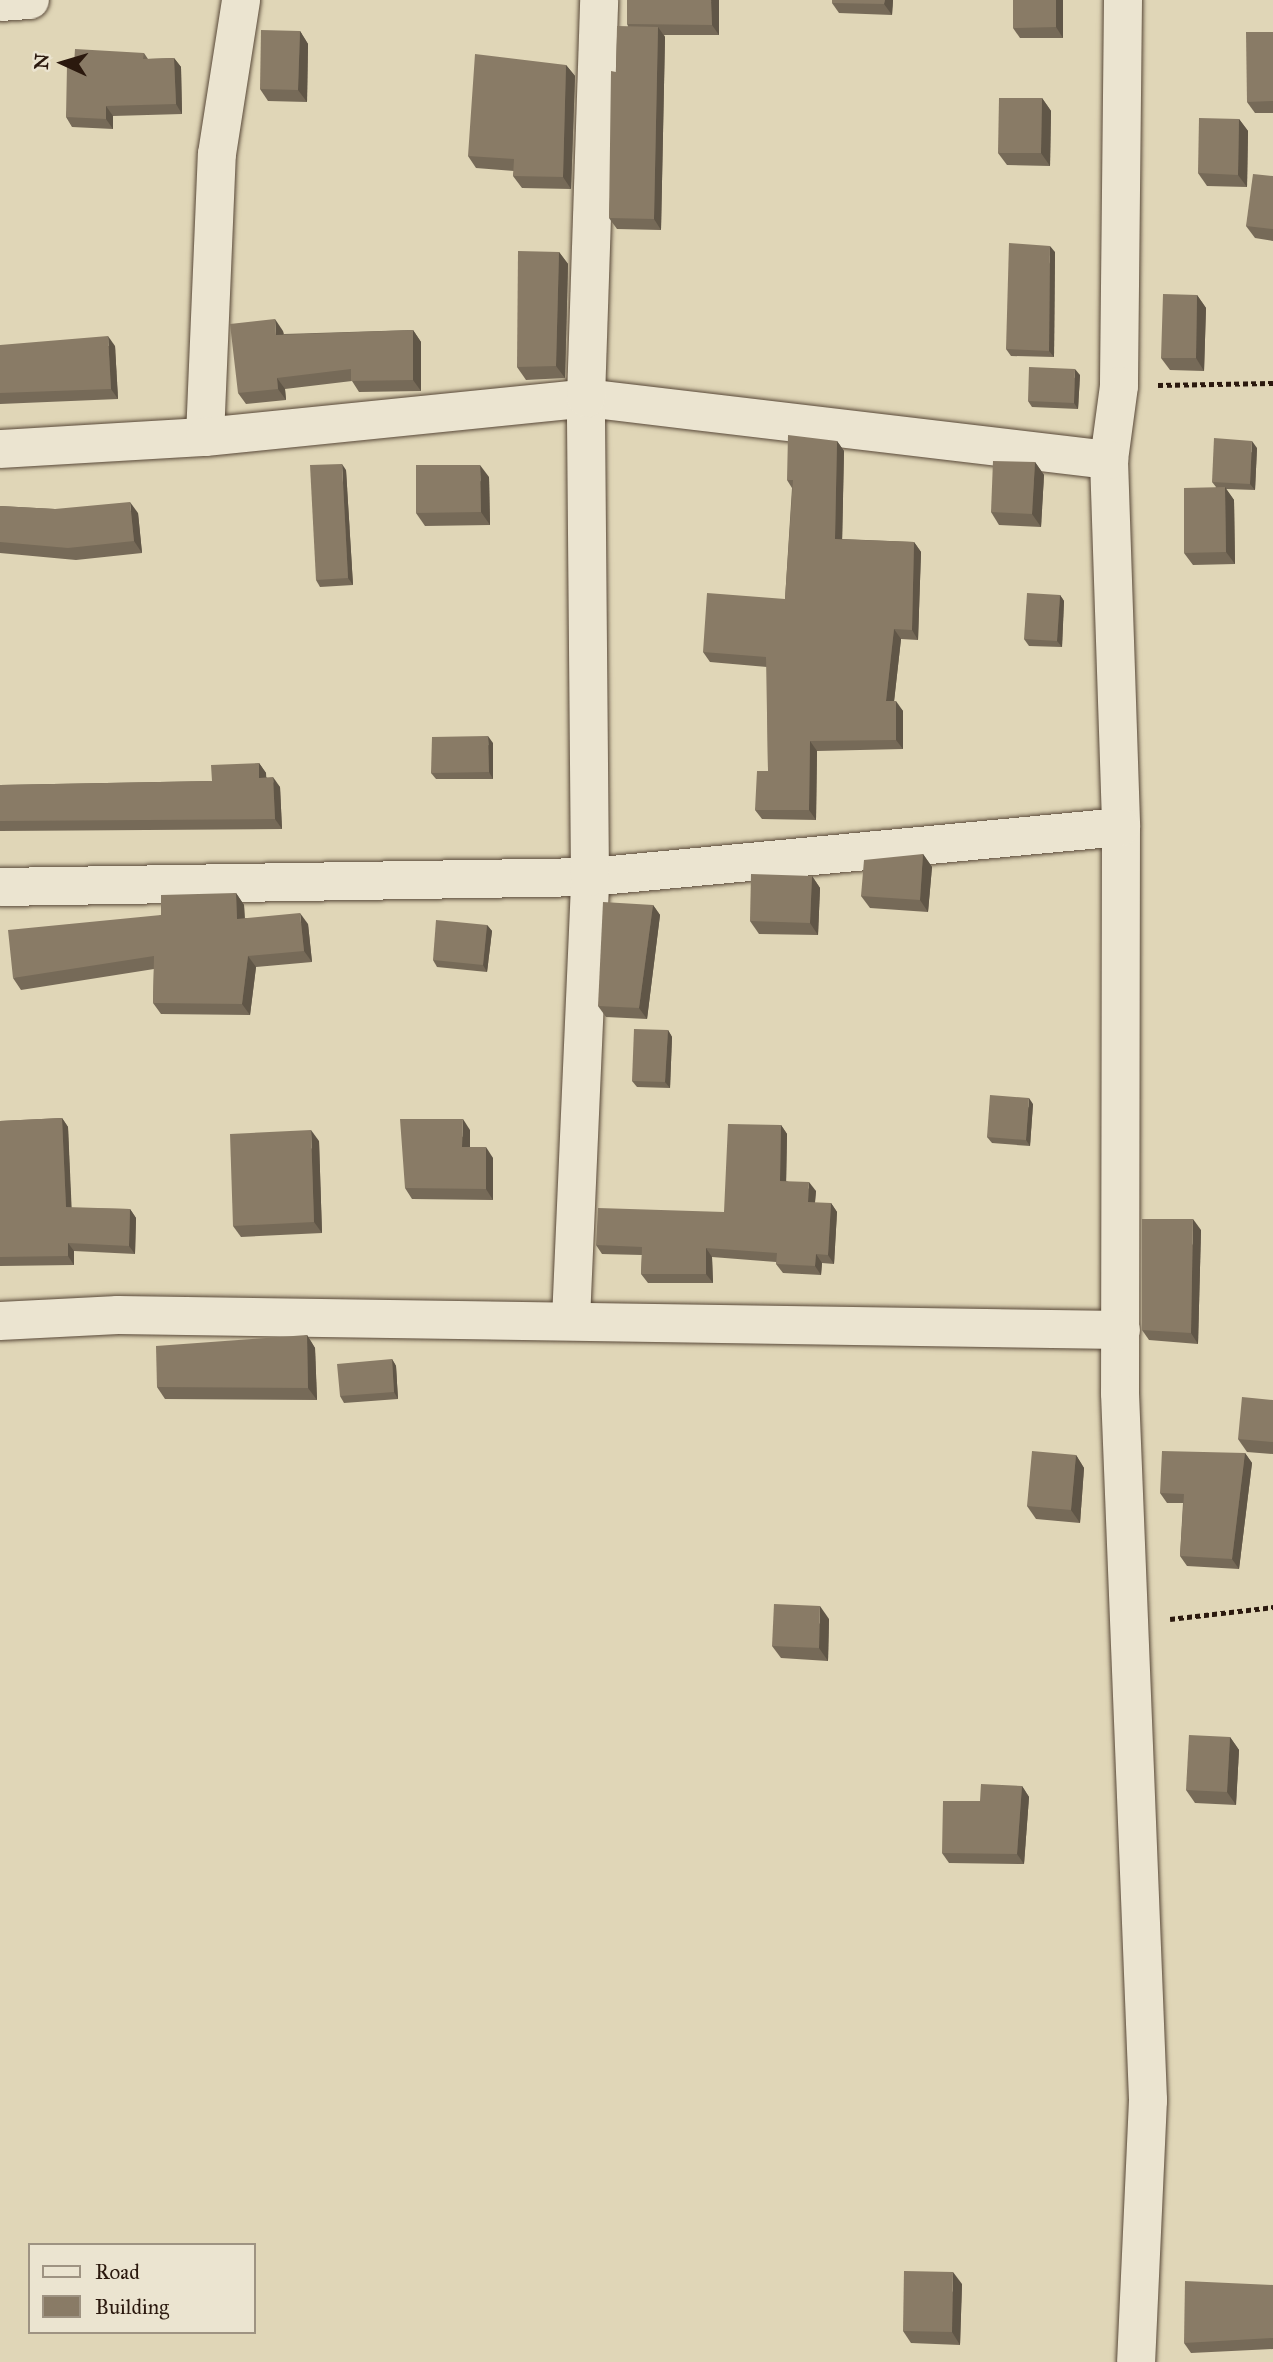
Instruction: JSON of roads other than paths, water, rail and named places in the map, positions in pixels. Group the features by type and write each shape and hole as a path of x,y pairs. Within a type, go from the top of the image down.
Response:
{"street":[{"path":"0,2 30,0"},
{"path":"205,437 217,154 240,0"},
{"path":"571,1320 590,877 586,398 599,0"},
{"path":"1123,0 1119,386 1109,460 1121,827 1121,1330 1129,1623 1148,2100 1136,2362"},
{"path":"0,449 205,437 586,398 1109,460"},
{"path":"0,887 590,877 1121,827"},
{"path":"0,1321 118,1315 1121,1330"}]}
